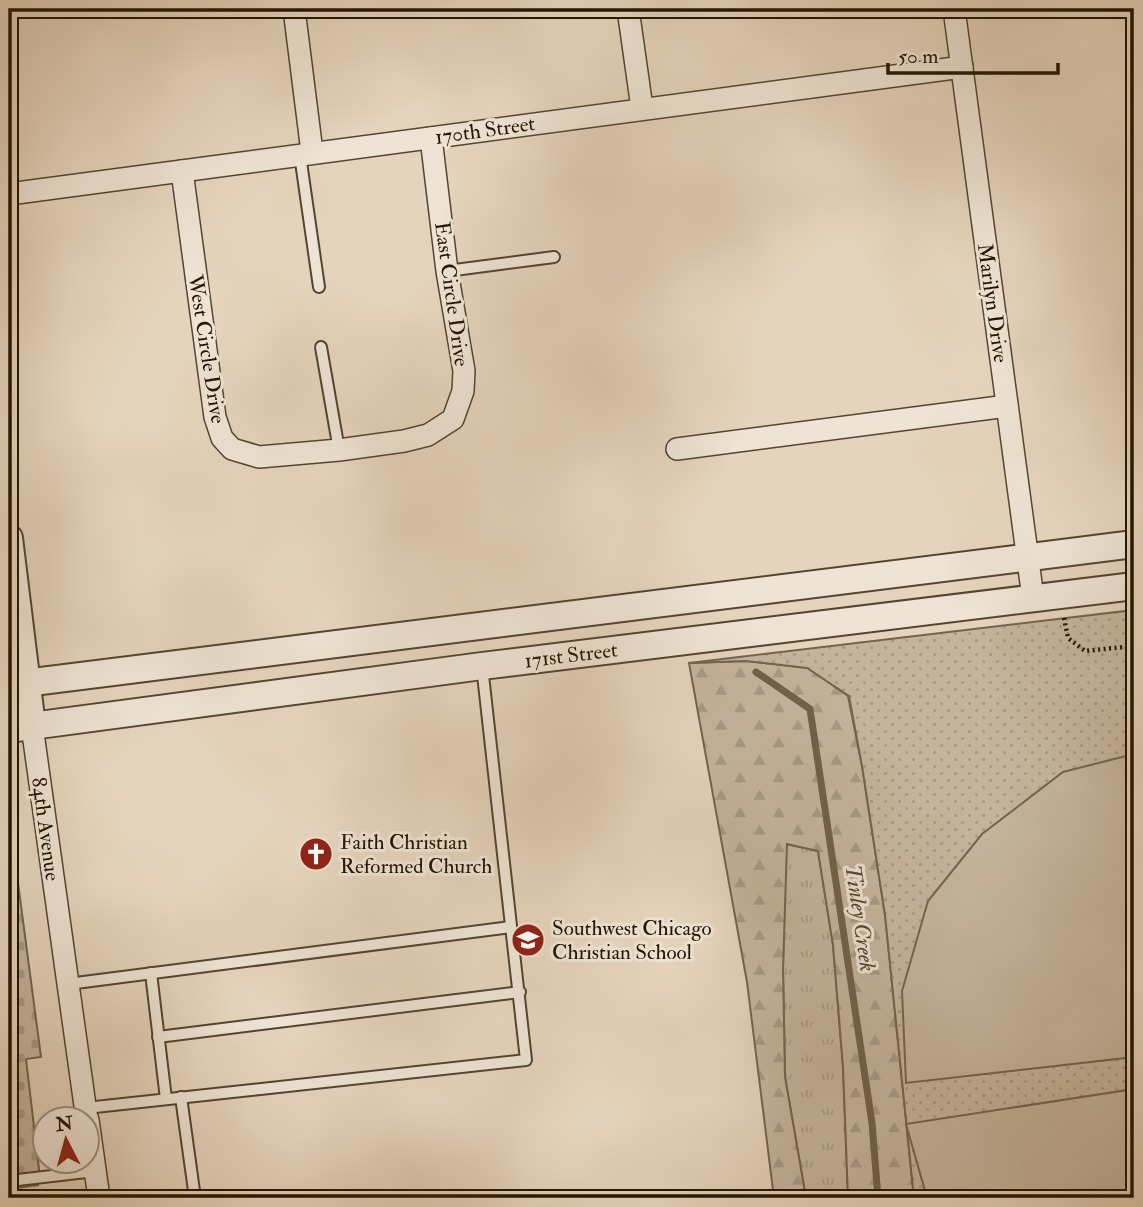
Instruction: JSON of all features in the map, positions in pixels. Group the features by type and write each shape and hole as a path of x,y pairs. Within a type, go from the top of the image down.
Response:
{"street":[{"path":"293,9 306,154"},
{"path":"628,9 642,108"},
{"name":"Marilyn Drive","path":"954,9 1033,598"},
{"name":"170th Street","path":"9,194 962,67"},
{"name":"East Circle Drive","path":"342,449 428,436 453,419 463,391 464,371 447,271 431,138"},
{"name":"West Circle Drive","path":"182,171 215,417 222,439 232,449 259,457 342,449"},
{"path":"677,449 1007,406"},
{"name":"84th Avenue","path":"9,538 20,727 68,984 86,1106"},
{"name":"171st Street","path":"17,684 1134,544"},
{"name":"171st Street","path":"20,727 482,666 1134,586"},
{"name":"84th Avenue","path":"96,1176 99,1198"}],"lane":[{"path":"306,154 319,286"},
{"path":"447,271 554,257"},
{"path":"321,347 342,449"},
{"path":"102,1113 181,1097 526,1060 482,666"},
{"path":"68,984 511,927"},
{"path":"150,973 166,1099"},
{"path":"158,1037 520,992"},
{"path":"181,1097 195,1198"},
{"path":"9,1181 52,1176"}],"path":[{"path":"1063,612 1068,638 1085,651 1134,646"}],"green space":[{"path":"1134,610 1134,1198 914,1198 885,915 849,696 807,668 746,661 689,663"},
{"path":"746,661 808,668 848,696 862,766 885,915 914,1198 848,1198 843,1067 833,945 818,851 787,844 783,969 785,1077 806,1198 774,1198 747,982 689,663"},
{"path":"1134,754 1134,1057 906,1083 902,991 928,901 982,834 1063,772"},
{"path":"9,815 41,1057 26,1059 32,1110 32,1176 39,1176 38,1185 9,1189"},
{"path":"786,844 818,851 833,945 843,1067 848,1198 806,1198 785,1077 783,969"},
{"path":"1134,1089 1134,1198 927,1198 906,1124"}],"waterway":[{"name":"Tinley Creek","path":"756,672 810,709 872,1123 878,1198"}],"place":[{"name":"Faith Christian Reformed Church","path":"316,854"},
{"name":"Southwest Chicago Christian School","path":"528,940"}]}
